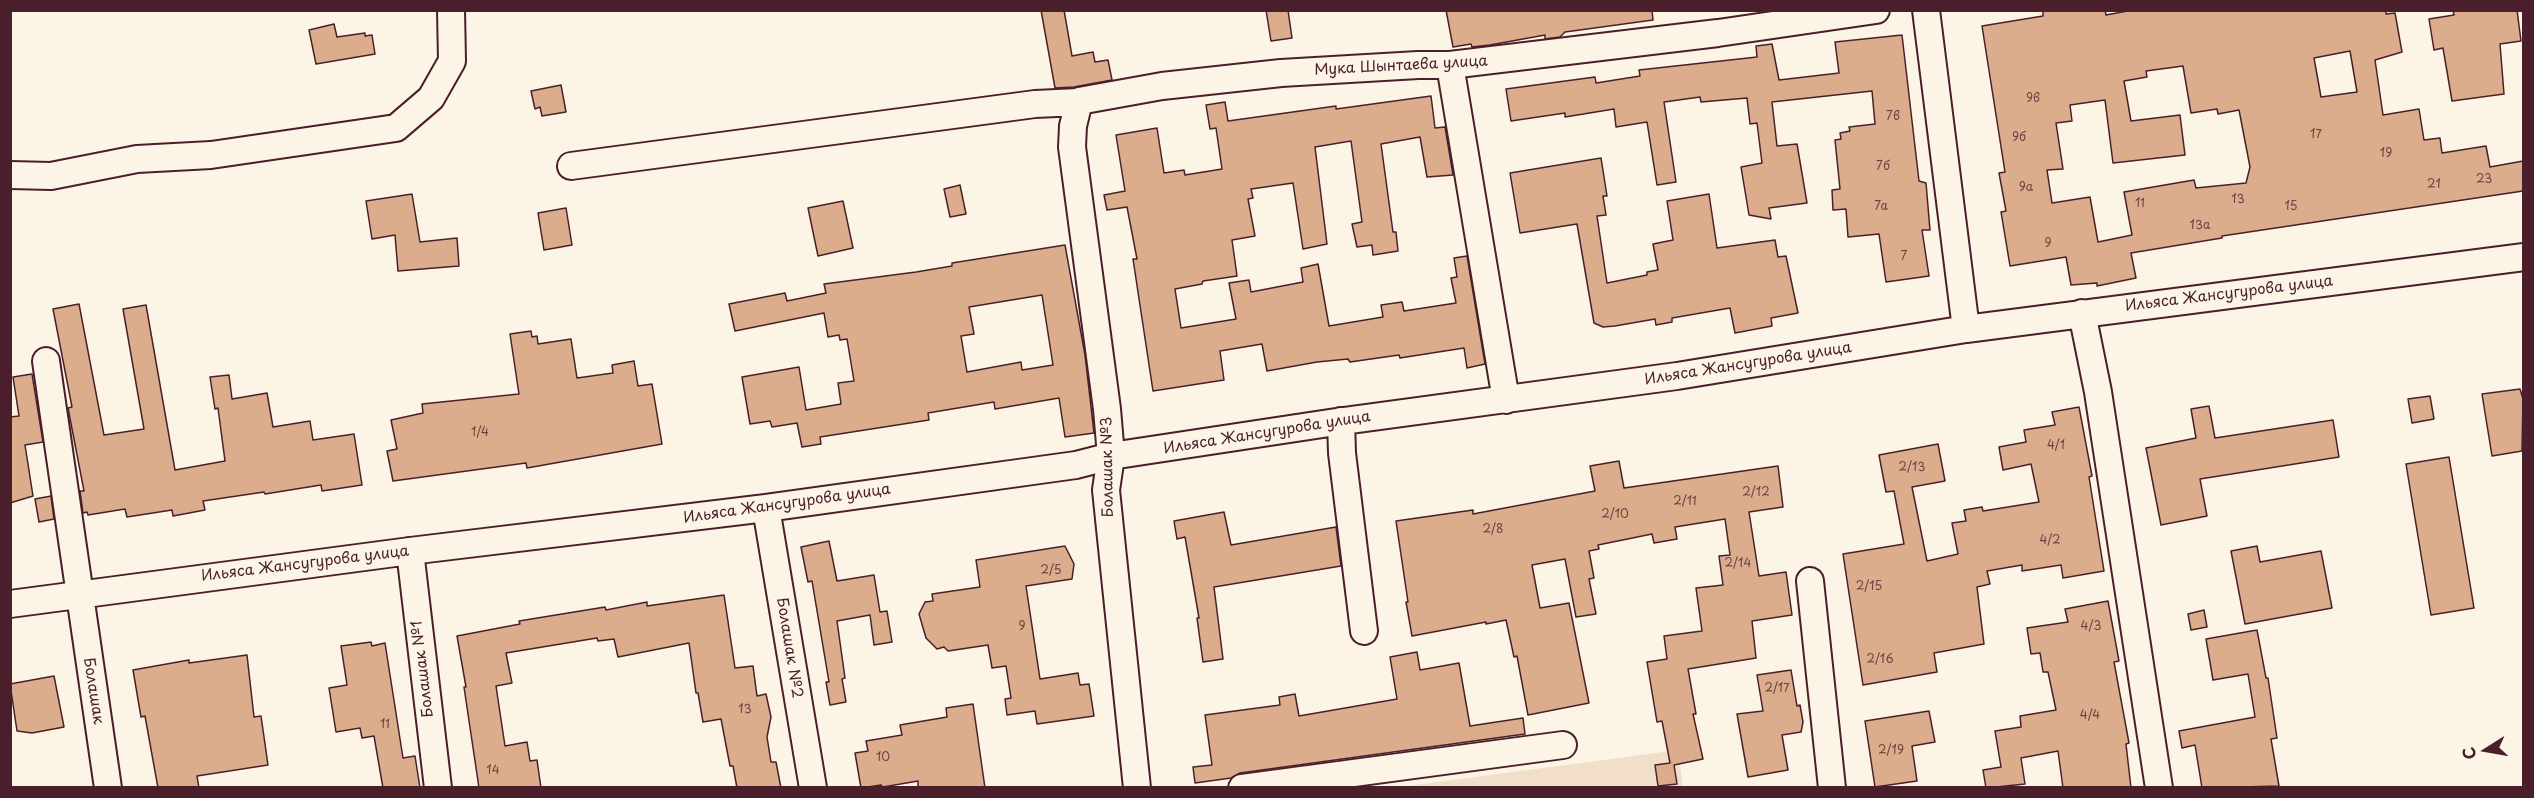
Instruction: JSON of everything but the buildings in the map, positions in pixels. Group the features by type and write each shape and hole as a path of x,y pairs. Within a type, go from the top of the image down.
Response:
{"street":[{"path":"10,176 51,176 137,159 211,155 396,128 431,98 452,61 451,10"},
{"name":"Мука Шынтаева улица","path":"571,166 1035,104 1079,102 1162,86 1281,73 1450,65 1718,33 1876,10"},
{"path":"1926,10 1966,329"},
{"path":"1450,65 1506,400"},
{"name":"Болашак №3","path":"1079,102 1073,126 1072,147 1090,272 1111,456 1106,490 1137,788"},
{"name":"Ильяса Жансугурова улица","path":"10,604 410,551 766,508 1076,465 1111,456 1341,421 1677,376 1966,329 2523,257"},
{"path":"2082,313 2101,415 2158,788"},
{"name":"Болашак","path":"46,361 78,594 108,788"},
{"path":"1341,421 1342,453 1364,631"},
{"name":"Болашак №2","path":"766,508 813,788"},
{"name":"Болашак №1","path":"410,551 438,788"},
{"path":"1810,581 1832,788"},
{"path":"1242,788 1563,745"}],"shaded area":[{"path":"1678,750 1683,787 1392,788"}]}
